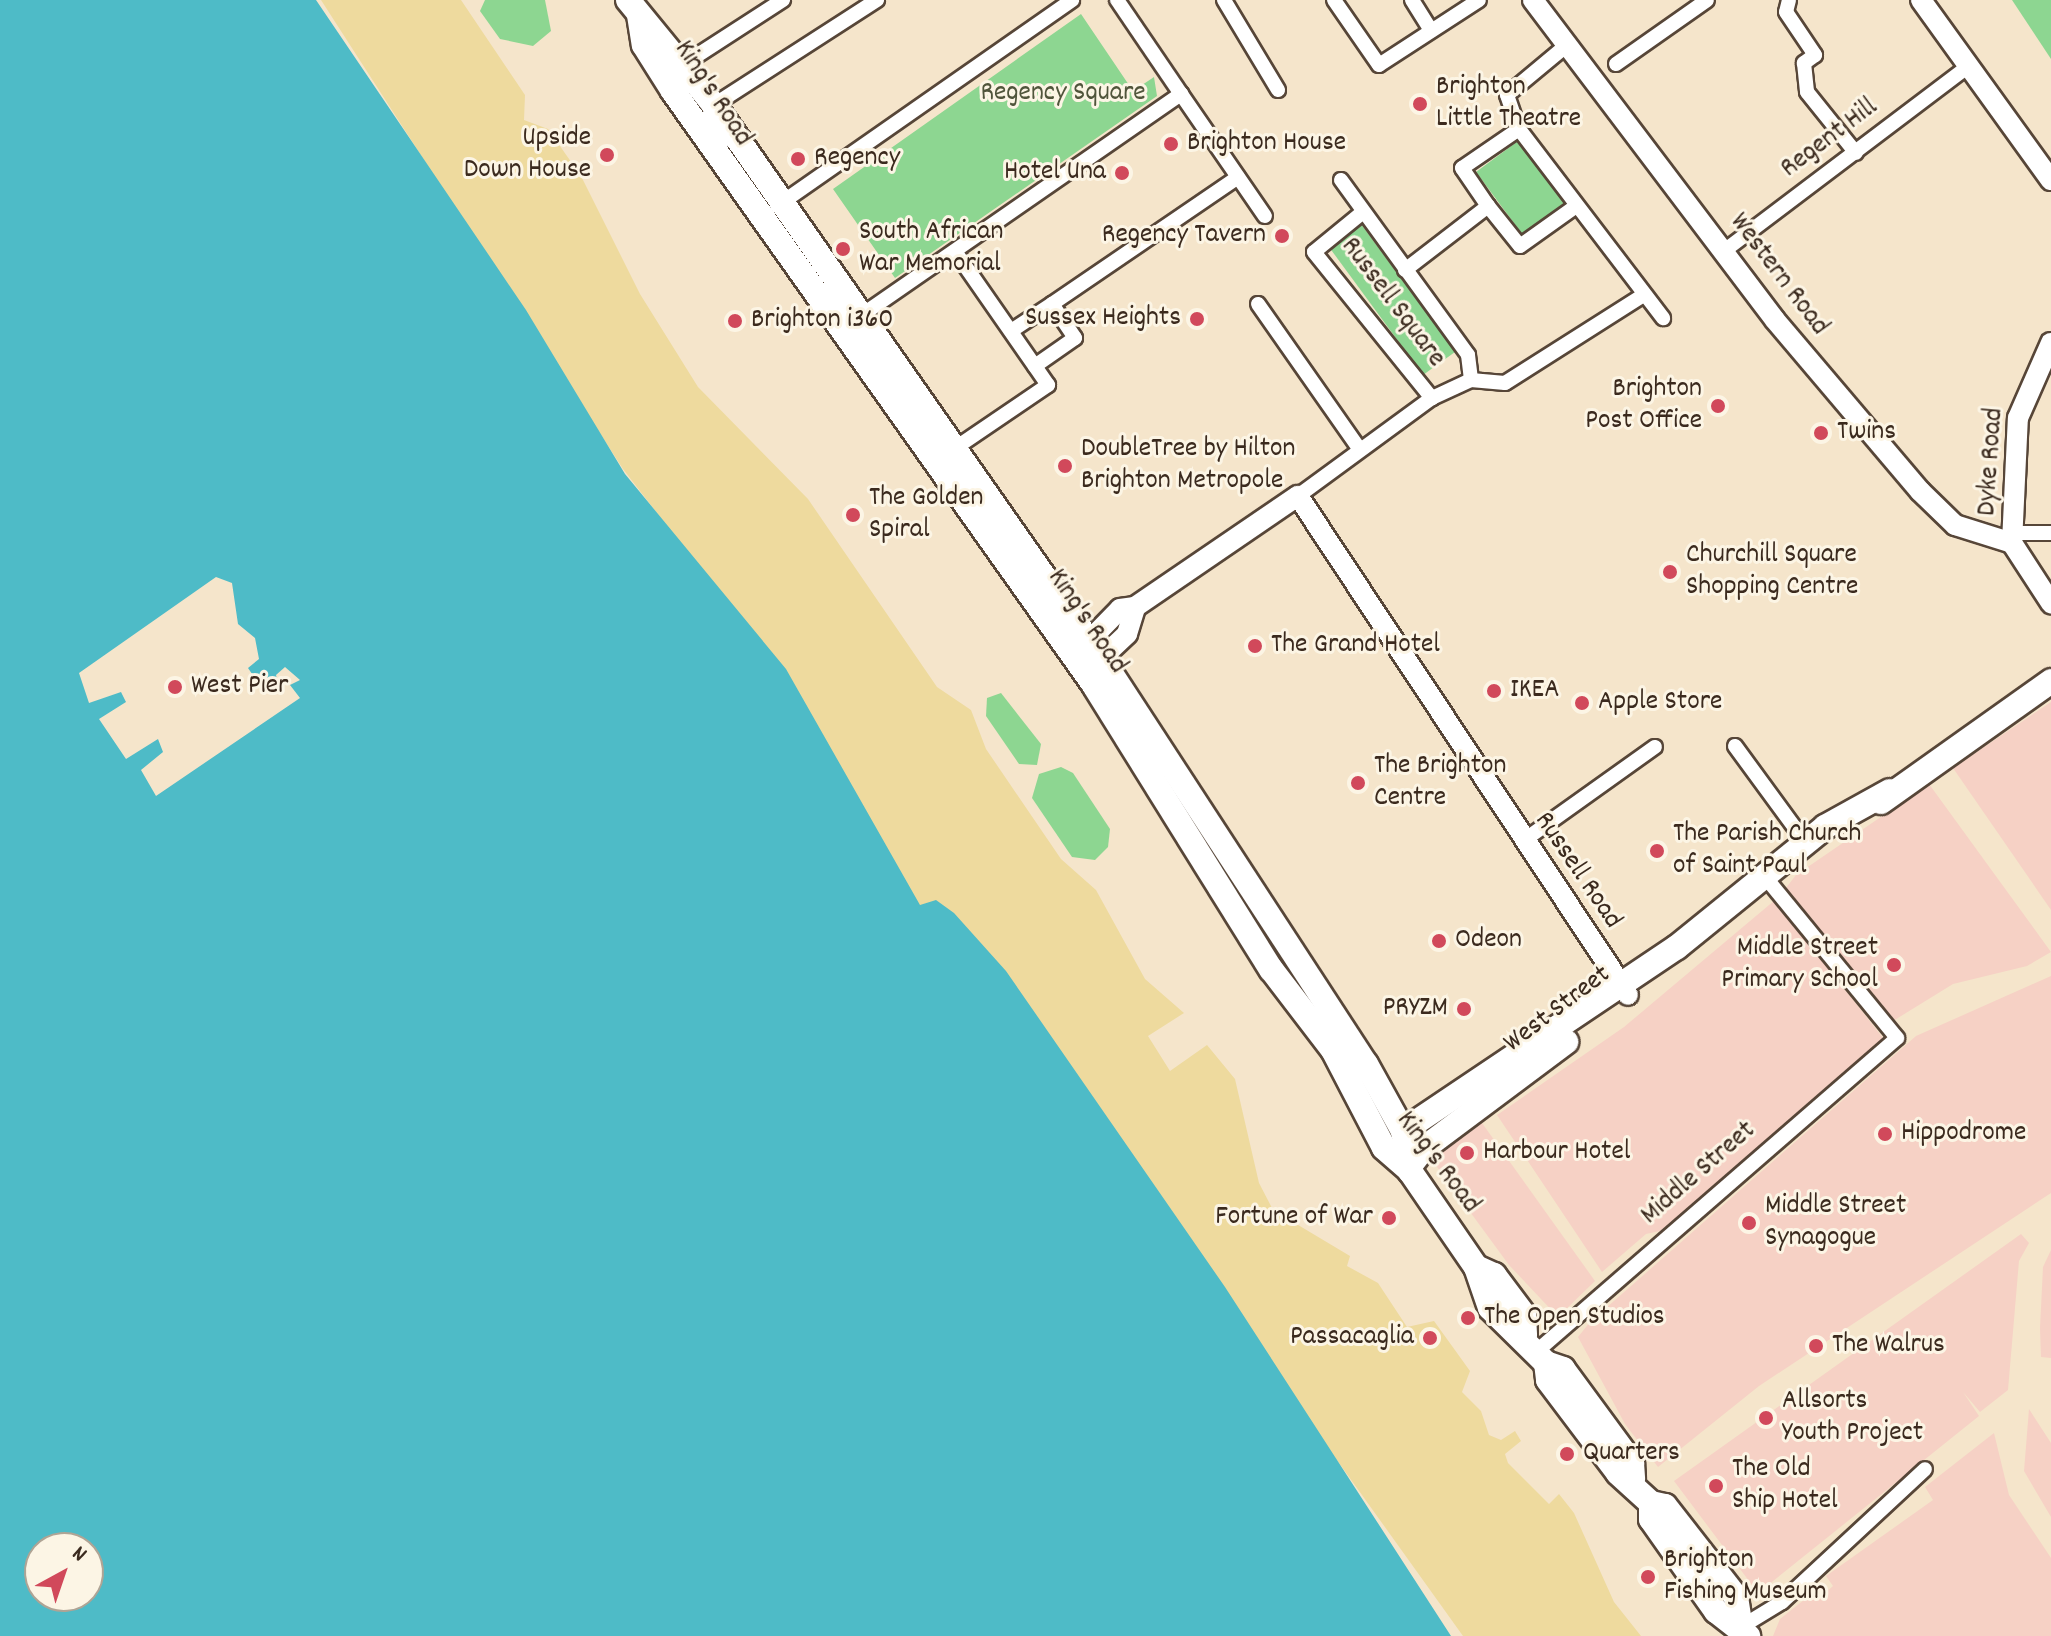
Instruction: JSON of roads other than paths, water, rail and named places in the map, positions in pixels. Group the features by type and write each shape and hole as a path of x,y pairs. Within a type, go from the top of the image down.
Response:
{"main road":[{"name":"King's Road","path":"634,8 684,64 714,105 771,210 933,463 1088,657 1271,969 1333,1050 1384,1148 1410,1169 1476,1267 1494,1275 1524,1315 1536,1350"},
{"name":"King's Road","path":"634,8 644,45 736,184 771,210 859,317 956,449 1088,657 1403,1131"},
{"name":"West Street","path":"1464,1105 1623,990 1767,879 1806,843 1890,791 2051,681"},
{"name":"West Street","path":"1767,879 1782,876 1890,791"},
{"path":"1410,1169 1403,1131 1464,1105"},
{"path":"1410,1169 1464,1105"},
{"path":"1536,1350 1563,1369 1632,1463 1633,1479 1651,1503 1665,1506 1736,1597 1745,1632"}],"street":[{"path":"684,64 783,0"},
{"path":"736,184 709,116 714,105 877,0"},
{"path":"771,210 1072,0"},
{"path":"1117,0 1265,216"},
{"path":"1224,0 1278,90"},
{"path":"1334,0 1379,65 1479,0"},
{"path":"1412,0 1431,30"},
{"name":"Western Road","path":"1533,0 1724,251 1936,509 1964,530 2014,538"},
{"path":"1616,64 1707,0"},
{"path":"1789,0 1786,12 1815,55 1804,63 1807,92 1856,153"},
{"path":"1921,0 1966,68 2051,180"},
{"path":"1567,45 1507,95 1519,129 1576,206 1616,252 1619,267 1663,318"},
{"name":"Regent Hill","path":"1724,251 1966,68"},
{"path":"859,317 1181,94"},
{"path":"1519,129 1462,168 1488,206 1520,246 1576,206"},
{"path":"1011,331 1238,177"},
{"name":"Russell Square","path":"1341,180 1468,355 1471,380"},
{"path":"1405,270 1488,206"},
{"name":"Russell Square","path":"1363,212 1314,252 1432,398"},
{"path":"933,463 1048,385 955,251"},
{"path":"1088,657 1120,609 1135,607 1298,496 1359,448 1432,398 1471,380 1505,383 1642,296"},
{"path":"1035,366 1075,338 1052,304"},
{"path":"1258,304 1359,448"},
{"name":"Dyke Road","path":"2014,538 2018,418 2051,343"},
{"name":"Russell Road","path":"1298,496 1623,990"},
{"path":"2051,533 2014,538 2051,603"},
{"path":"1735,746 1806,843"},
{"path":"1523,841 1655,747"},
{"name":"Middle Street","path":"1536,1350 1897,1038 1767,879"},
{"path":"1745,1632 1782,1602 1925,1469"}],"water":[{"path":"0,0 316,0 526,310 625,474 786,669 920,905 936,900 954,913 1006,971 1225,1287 1451,1636 0,1636"}],"place":[{"name":"Brighton Little Theatre","path":"1420,104"},
{"name":"Brighton House","path":"1171,144"},
{"name":"Upside Down House","path":"607,155"},
{"name":"Regency","path":"798,159"},
{"name":"Hotel Una","path":"1122,173"},
{"name":"Regency Tavern","path":"1282,236"},
{"name":"South African War Memorial","path":"843,249"},
{"name":"Sussex Heights","path":"1197,319"},
{"name":"Brighton i360","path":"735,321"},
{"name":"Brighton Post Office","path":"1718,406"},
{"name":"Twins","path":"1821,433"},
{"name":"DoubleTree by Hilton Brighton Metropole","path":"1065,466"},
{"name":"The Golden Spiral","path":"853,515"},
{"name":"Churchill Square Shopping Centre","path":"1670,572"},
{"name":"The Grand Hotel","path":"1255,646"},
{"name":"West Pier","path":"175,687"},
{"name":"IKEA","path":"1494,691"},
{"name":"Apple Store","path":"1582,703"},
{"name":"The Brighton Centre","path":"1358,783"},
{"name":"The Parish Church of Saint Paul","path":"1657,851"},
{"name":"Odeon","path":"1439,941"},
{"name":"Middle Street Primary School","path":"1894,965"},
{"name":"PRYZM","path":"1464,1009"},
{"name":"Hippodrome","path":"1885,1134"},
{"name":"Harbour Hotel","path":"1467,1153"},
{"name":"Fortune of War","path":"1389,1218"},
{"name":"Middle Street Synagogue","path":"1749,1223"},
{"name":"The Open Studios","path":"1468,1318"},
{"name":"Passacaglia","path":"1430,1338"},
{"name":"The Walrus","path":"1816,1346"},
{"name":"Allsorts Youth Project","path":"1766,1418"},
{"name":"Quarters","path":"1567,1454"},
{"name":"The Old Ship Hotel","path":"1716,1486"},
{"name":"Brighton Fishing Museum","path":"1648,1577"}],"park label":[{"name":"Regency Square","path":"1063,94"}]}
